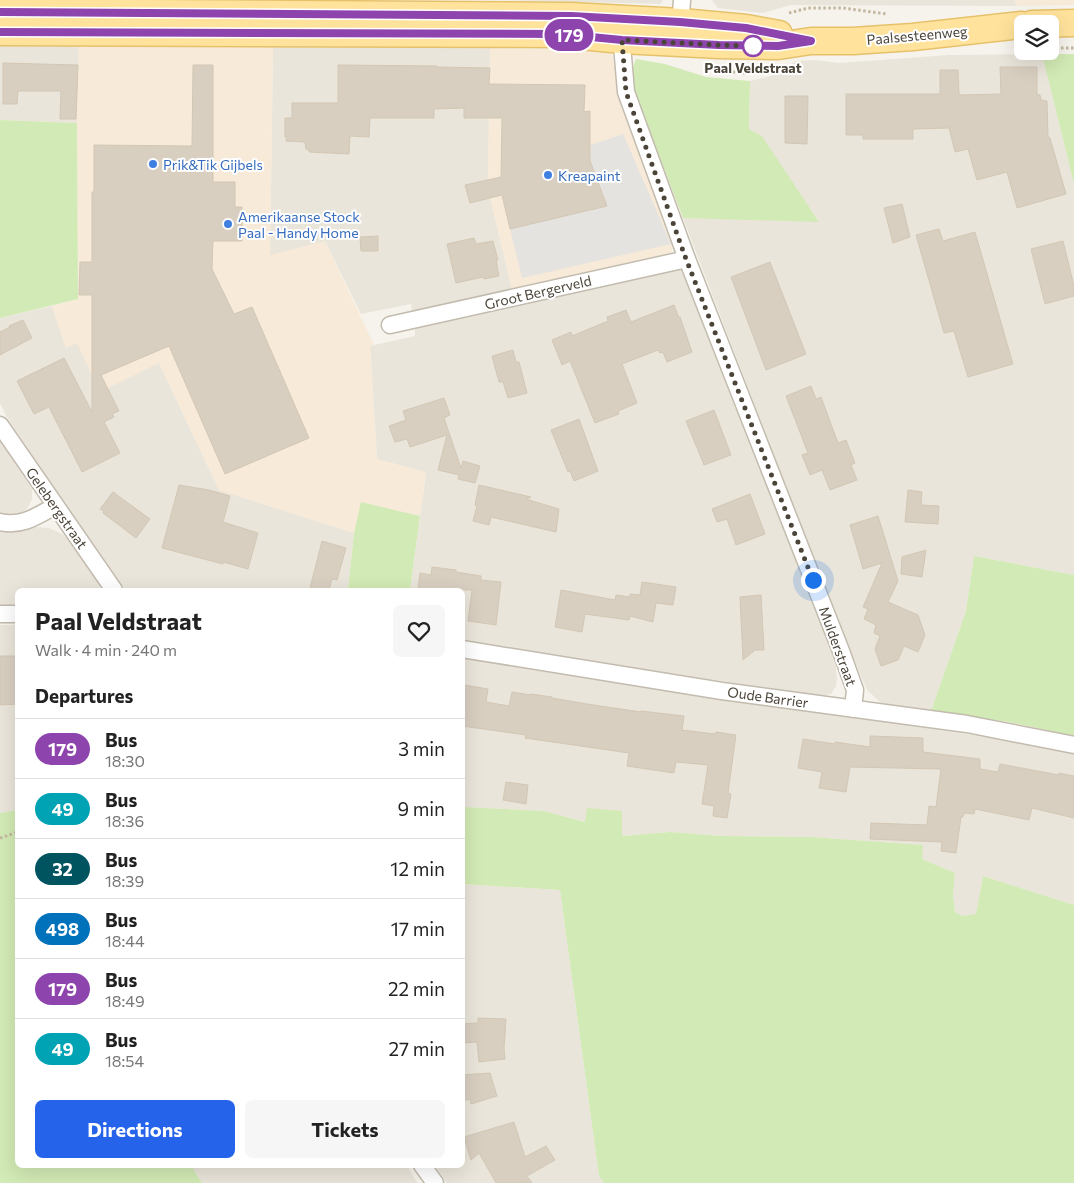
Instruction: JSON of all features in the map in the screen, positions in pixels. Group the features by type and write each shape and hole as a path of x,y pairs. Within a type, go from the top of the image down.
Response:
{"main road":[{"name":"Paalsesteenweg","path":"0,12 561,16 621,29"},
{"name":"Paalsesteenweg","path":"0,32 560,34 681,22 746,28 811,41 913,37 1014,26"},
{"path":"1059,23 1074,23"}],"street":[{"name":"Mulderstraat","path":"621,29 626,92 686,259 841,651 855,690 853,709"},
{"name":"Groot Bergerveld","path":"390,325 686,259"},
{"name":"Gelebergstraat","path":"0,425 113,588"},
{"path":"0,522 17,524 32,519 55,506"},
{"path":"0,614 15,614"},
{"name":"Oude Barrier","path":"465,649 722,691 967,724 1074,746"},
{"path":"424,1168 435,1183"}],"path":[{"path":"1059,48 1074,48"},
{"path":"0,838 15,833"}],"shaded area":[{"path":"501,0 663,0 660,4"},
{"path":"712,0 1014,0 1017,6 791,5 763,13 718,8"},
{"path":"1014,0 1074,0 1074,5 1017,6"},
{"path":"0,43 79,44 77,123 0,120"},
{"path":"79,44 273,46 270,255 325,241 374,345 370,346 377,459 426,472 420,516 361,502 354,533 219,490 159,363 100,392 77,343 66,348 52,306 78,299 77,123"},
{"path":"273,46 490,48 488,189 512,289 412,312 411,304 361,314 325,241 270,256"},
{"path":"490,48 608,51 612,56 615,69 619,101 674,245 672,251 512,289 488,189"},
{"path":"1014,54 1014,60 1043,60 1074,184 1074,575 974,556 966,611 931,711 881,703 867,690 836,618 683,218 819,221 749,129 750,81 771,76 796,61 815,60 839,63 949,55"},
{"path":"623,134 671,244 522,278 510,229 607,206 590,161 591,145"},
{"path":"668,269 680,269 686,278 835,661 837,678 836,686 831,694 817,697 465,642 465,588 410,588 426,473 377,459 370,346 415,336 415,327"},
{"path":"52,306 66,348 77,342 159,363 219,490 354,533 348,588 125,588 55,489 7,417 0,403 0,318"},
{"path":"0,441 32,489 32,499 27,509 20,514 10,517 0,515"},
{"path":"36,527 49,528 62,534 67,538 99,584 100,588 15,588 15,608 0,608 0,530 17,531"},
{"path":"0,625 15,625 15,810 0,813"},
{"path":"465,657 966,734 1074,753 1074,905 983,876 976,915 963,916 955,912 953,894 955,873 922,859 922,845 811,837 723,836 670,832 622,836 621,811 586,822 544,811 465,807"},
{"path":"465,884 560,890 599,1176 604,1183 447,1183 436,1168 465,1168"},
{"path":"193,1168 409,1168 418,1183 202,1183"}],"green space":[{"path":"1059,54 1074,54 1074,184 1043,60 1059,60"},
{"path":"636,59 665,64 706,77 750,81 749,129 762,136 819,222 683,218 634,88 633,69"},
{"path":"0,120 77,123 78,299 0,318"},
{"path":"361,502 420,516 410,588 348,588 354,533"},
{"path":"974,556 1074,575 1074,736 1009,722 931,711 966,611"},
{"path":"465,807 544,811 585,822 587,808 622,811 622,836 670,832 723,836 811,837 923,845 922,859 955,873 953,894 955,912 963,916 976,914 983,876 1074,905 1074,1183 604,1183 599,1176 560,890 465,884"},
{"path":"15,810 15,1168 193,1168 202,1183 0,1183 0,813"}],"building":[{"path":"3,63 78,65 76,119 60,119 61,91 18,91 17,104 3,104"},
{"path":"193,65 213,65 213,182 235,182 235,207 242,207 242,241 213,241 212,269 234,314 252,307 309,438 225,474 169,346 101,375 119,411 112,414 114,417 104,422 120,453 82,472 49,407 34,414 17,381 64,358 92,412 92,295 79,295 80,262 92,262 94,145 192,146"},
{"path":"338,65 490,68 489,84 585,85 584,112 590,111 590,161 607,206 510,229 502,195 470,203 465,185 501,177 502,118 464,118 464,108 434,109 434,118 370,118 369,137 350,136 349,154 309,152 306,149 305,142 286,141 285,118 292,118 292,103 338,103"},
{"path":"1000,67 1037,67 1037,94 1040,95 1041,100 1047,101 1048,136 1066,194 1017,208 1007,172 977,180 968,149 955,152 949,128 913,129 913,139 863,139 863,135 846,135 846,94 940,94 940,70 958,70 959,95 1001,94"},
{"path":"785,96 808,96 807,144 785,143"},
{"path":"902,204 910,237 893,243 884,208"},
{"path":"939,229 943,241 975,232 1013,364 968,377 954,331 944,333 916,235"},
{"path":"378,236 378,251 361,251 360,237"},
{"path":"474,238 476,244 493,241 498,260 496,260 499,276 484,279 483,277 456,283 447,244"},
{"path":"1063,241 1074,286 1074,296 1045,304 1031,249"},
{"path":"770,262 806,354 766,370 731,277"},
{"path":"674,305 692,352 667,362 663,352 660,353 658,350 622,364 637,403 618,411 619,414 595,423 570,361 562,365 552,340 571,332 572,336 608,321 607,317 626,310 631,322"},
{"path":"23,320 32,338 0,355 0,332"},
{"path":"513,350 516,362 519,362 527,393 508,398 503,382 499,382 492,356"},
{"path":"811,386 816,399 821,397 838,443 846,440 855,463 851,465 857,480 830,490 822,470 810,475 802,455 808,453 786,396"},
{"path":"444,398 450,415 444,418 461,468 463,461 480,466 475,483 458,479 459,475 438,470 447,435 410,447 407,439 395,442 389,426 406,420 403,411"},
{"path":"714,410 731,455 704,465 686,421"},
{"path":"579,419 598,471 574,481 570,471 568,472 551,430"},
{"path":"179,485 230,496 223,522 258,533 248,569 162,548"},
{"path":"479,485 531,497 526,499 559,509 556,532 491,517 489,525 473,521"},
{"path":"908,490 922,492 921,505 939,506 938,524 905,522"},
{"path":"113,492 150,519 136,538 100,509"},
{"path":"750,494 765,534 736,545 727,519 717,522 712,509"},
{"path":"878,516 898,581 888,602 918,615 925,635 918,652 904,646 898,660 881,666 875,649 880,636 874,633 876,625 864,619 868,609 863,607 882,563 863,569 850,525"},
{"path":"322,541 346,548 337,580 332,579 330,588 310,588"},
{"path":"926,550 922,577 901,574 902,557"},
{"path":"432,567 481,576 481,580 501,582 496,625 468,621 472,590 465,590 465,588 418,588 420,573 431,575"},
{"path":"642,582 676,587 673,605 656,603 653,622 630,616 629,620 585,614 582,632 555,627 561,590 615,600 616,595 630,597 630,594 640,595"},
{"path":"761,595 764,650 755,650 743,660 740,597"},
{"path":"0,656 15,656 15,704 0,705"},
{"path":"465,685 488,689 486,702 509,706 512,692 531,694 641,712 684,716 682,730 736,735 728,793 731,794 727,818 713,816 714,806 702,804 708,765 676,762 674,773 627,766 629,753 525,738 526,735 465,726"},
{"path":"870,736 923,738 923,752 980,759 980,769 998,772 1000,764 1074,776 1074,818 1032,808 1029,820 975,809 974,814 964,813 963,817 961,817 956,853 941,851 942,842 870,839 871,823 927,825 929,806 936,807 941,769 850,767 846,792 819,788 822,772 798,768 803,739 870,747"},
{"path":"506,782 528,785 526,804 503,800"},
{"path":"478,1018 506,1019 505,1059 479,1062 477,1042 465,1043 465,1024 478,1023"},
{"path":"490,1073 497,1096 471,1104 470,1099 465,1100 465,1075"},
{"path":"514,1122 525,1157 546,1146 555,1160 527,1176 532,1183 496,1183 479,1153 471,1160 465,1137"}],"bus line":[{"name":"179","path":"0,12 571,16 746,28 811,41 778,46 622,40 560,34 0,32"}],"place":[{"name":"Paal Veldstraat","path":"753,46"},
{"name":"Prik&Tik Gijbels","path":"153,164"},
{"name":"Kreapaint","path":"548,175"},
{"name":"Amerikaanse Stock Paal - Handy Home","path":"228,224"}],"route":[{"path":"753,46 758,46 622,40 626,92 686,259 813,580"}]}
